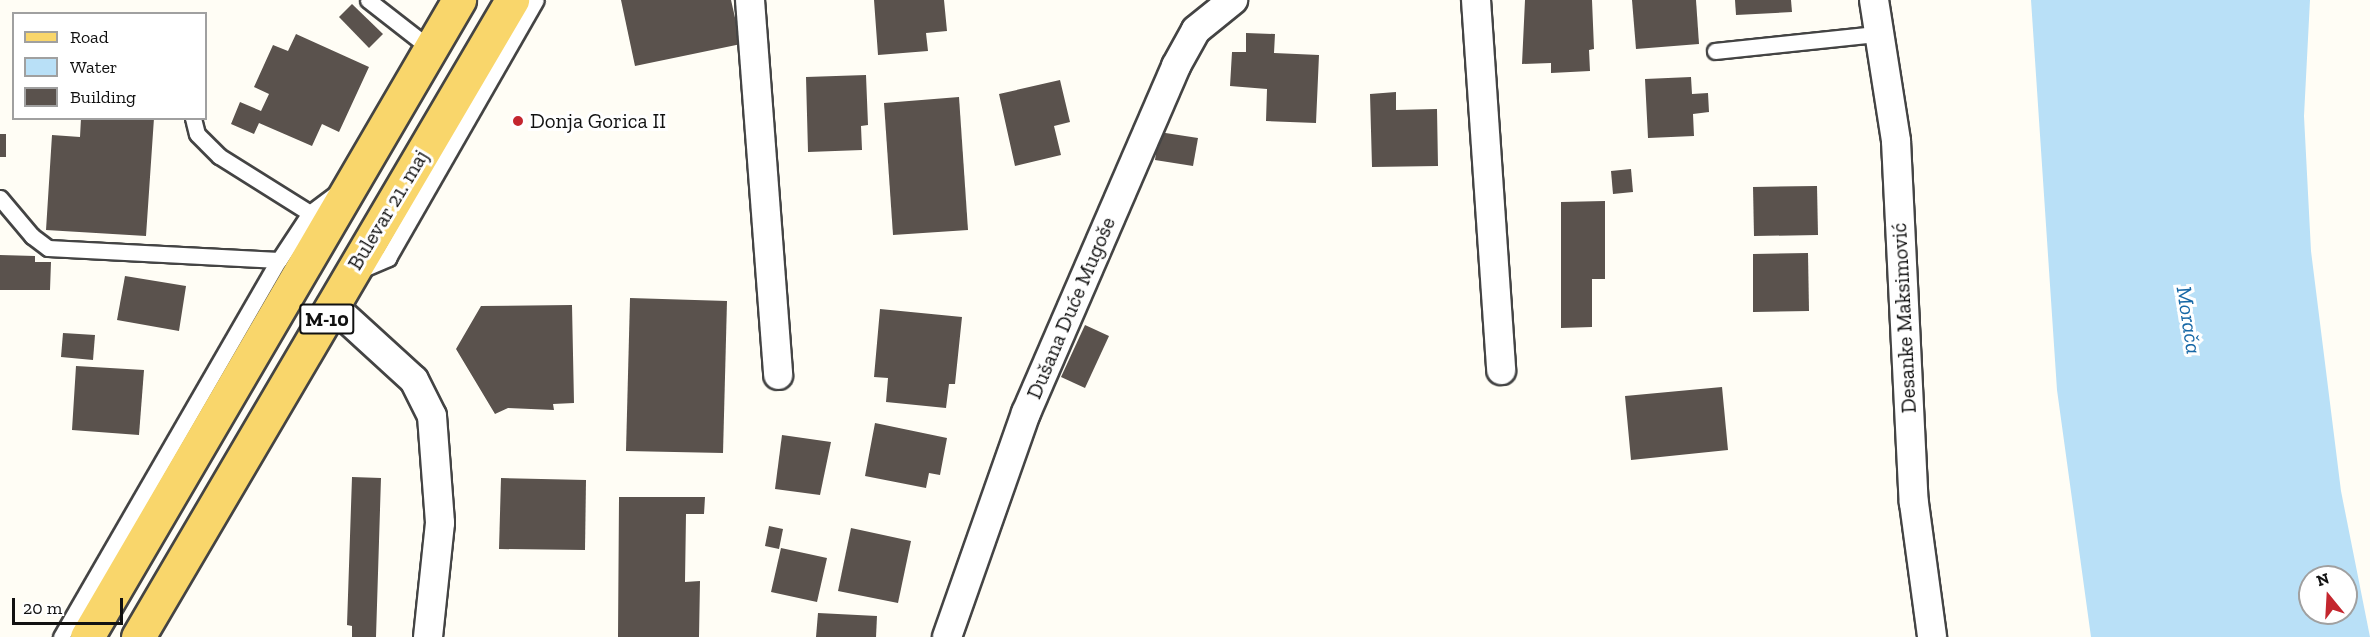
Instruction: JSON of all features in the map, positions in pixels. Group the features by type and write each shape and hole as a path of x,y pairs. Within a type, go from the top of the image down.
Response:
{"main road":[{"name":"Bulevar 21. maj","path":"87,637 459,0"},
{"name":"Bulevar 21. maj","path":"138,637 334,307 350,275 512,0"}],"street":[{"path":"750,0 778,375"},
{"name":"Dušana Duće Mugoše","path":"948,637 1026,413 1176,66 1196,30 1233,0"},
{"path":"1476,0 1501,370"},
{"name":"Desanke Maksimović","path":"1874,0 1896,141 1914,503 1931,635"},
{"path":"334,307 414,380 432,416 440,524 428,637"}],"lane":[{"path":"368,0 431,49"},
{"path":"350,275 388,258 536,0"},
{"path":"1715,51 1878,34"},
{"path":"193,120 197,135 219,156 310,213"},
{"path":"61,637 279,260 310,213 323,199 351,185"},
{"path":"0,198 32,236 48,248 279,260"}],"water":[{"name":"Morača","path":"2031,0 2310,0 2304,116 2311,251 2341,491 2356,565 2298,565 2298,625 2358,625 2358,577 2370,637 2091,637 2057,390"}],"building":[{"path":"621,0 731,0 741,44 635,66"},
{"path":"874,0 944,0 947,31 926,33 928,51 878,55"},
{"path":"1525,0 1592,0 1594,49 1589,50 1590,71 1551,73 1551,63 1522,64"},
{"path":"1632,0 1696,0 1699,44 1636,49"},
{"path":"1735,0 1791,0 1792,12 1736,15"},
{"path":"352,4 383,34 369,48 339,17"},
{"path":"1246,33 1275,34 1274,53 1319,55 1316,123 1266,121 1267,89 1230,86 1232,52 1246,52"},
{"path":"296,34 369,67 339,132 322,124 312,146 259,123 254,134 231,124 240,102 261,111 269,94 254,87 273,45 288,51"},
{"path":"866,75 868,125 861,126 862,150 808,152 806,77"},
{"path":"1691,77 1692,94 1708,93 1709,112 1693,114 1694,136 1648,138 1645,79"},
{"path":"1060,80 1070,122 1054,126 1061,155 1015,166 999,94"},
{"path":"1396,92 1396,110 1437,109 1438,166 1372,167 1370,94"},
{"path":"959,97 968,230 893,235 884,103"},
{"path":"81,120 154,120 146,236 46,230 52,135 80,137"},
{"path":"1159,132 1198,138 1193,166 1155,160"},
{"path":"0,134 6,134 6,157 0,157"},
{"path":"1631,169 1633,192 1613,194 1611,171"},
{"path":"1817,186 1818,235 1754,236 1753,187"},
{"path":"1605,201 1605,279 1592,279 1592,327 1561,328 1561,202"},
{"path":"1808,253 1809,311 1753,312 1753,254"},
{"path":"0,255 35,256 35,262 51,262 50,290 0,290"},
{"path":"125,276 186,286 179,331 117,320"},
{"path":"630,298 727,301 723,453 626,451"},
{"path":"572,305 574,403 553,404 554,410 508,408 495,414 456,349 481,306"},
{"path":"880,309 962,317 955,384 949,384 946,408 886,402 888,378 874,377"},
{"path":"1085,325 1109,336 1085,388 1061,377"},
{"path":"63,333 95,335 93,360 61,357"},
{"path":"76,366 144,370 139,435 72,430"},
{"path":"1722,387 1728,450 1631,460 1625,396"},
{"path":"875,423 947,438 940,475 929,473 926,488 865,476"},
{"path":"782,435 831,442 820,495 775,489"},
{"path":"352,477 381,478 376,637 352,637 352,626 347,625"},
{"path":"501,478 586,480 585,550 499,549"},
{"path":"619,497 705,497 704,514 686,514 685,582 700,581 699,637 618,637"},
{"path":"769,526 783,529 779,549 765,546"},
{"path":"851,528 911,541 898,603 838,591"},
{"path":"781,548 827,558 817,602 771,592"},
{"path":"818,613 877,616 876,637 816,637"}],"place":[{"name":"Donja Gorica II","path":"518,121"}]}
